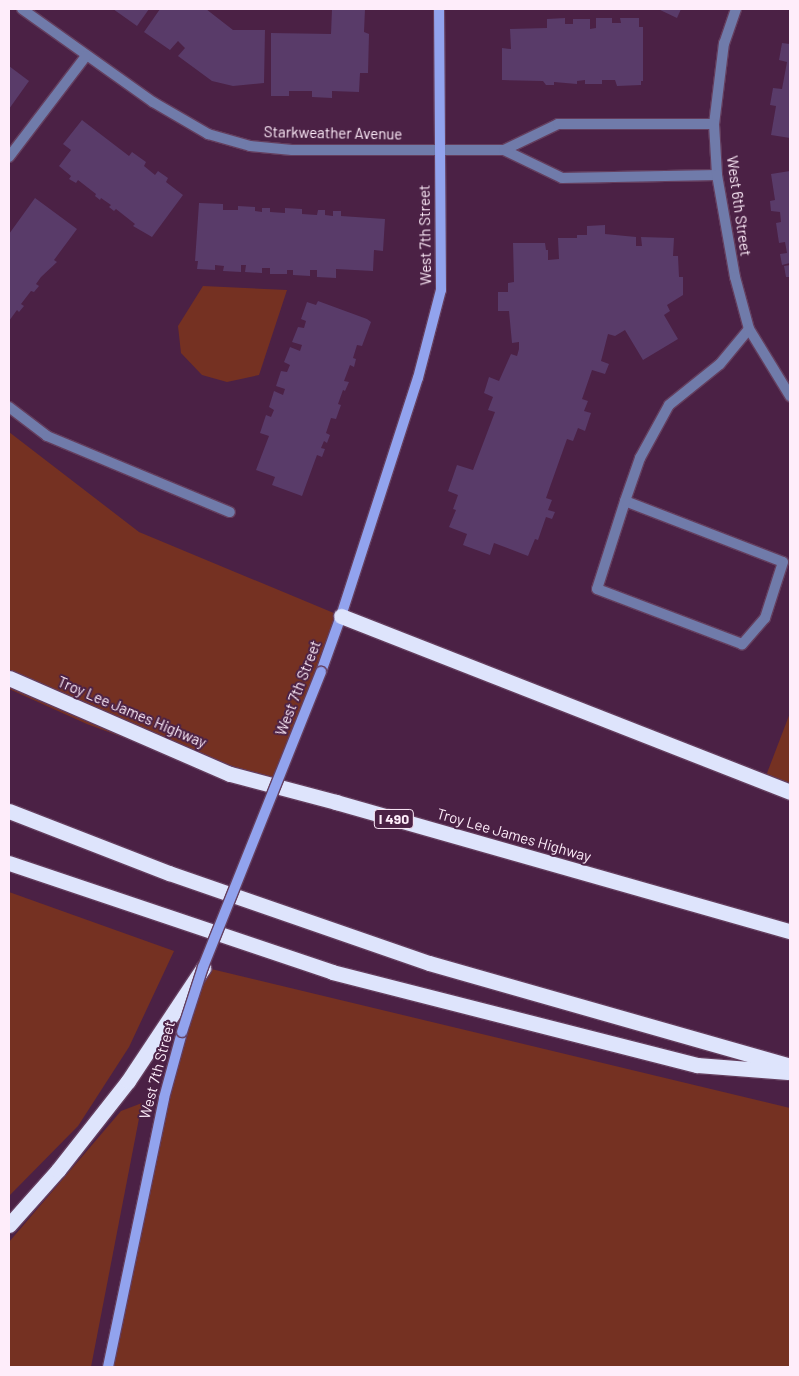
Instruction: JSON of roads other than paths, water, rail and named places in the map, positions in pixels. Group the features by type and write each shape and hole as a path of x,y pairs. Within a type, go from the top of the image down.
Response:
{"highway":[{"path":"341,616 790,792"},
{"name":"Troy Lee James Highway","path":"9,678 230,774 336,802 790,931"},
{"path":"9,811 169,873 429,963 790,1066"},
{"path":"9,864 332,972 697,1065 790,1072"},
{"path":"9,1225 58,1170 128,1081 204,967"}],"street":[{"name":"Starkweather Avenue","path":"22,9 153,102 208,134 250,146 292,150 504,150 558,124 714,124"},
{"name":"West 7th Street","path":"108,1367 164,1098 182,1032 204,967 321,672 341,616 418,378 441,290 439,9"},
{"name":"West 6th Street","path":"736,9 724,43 714,124 717,175 735,277 749,328 790,396"},
{"path":"9,157 86,56"},
{"name":"Starkweather Avenue","path":"504,150 562,178 717,175"},
{"path":"625,501 783,562 765,618 742,644 597,589 625,501 640,458 669,405 720,364 749,328"},
{"path":"9,407 47,436 230,512"}]}
